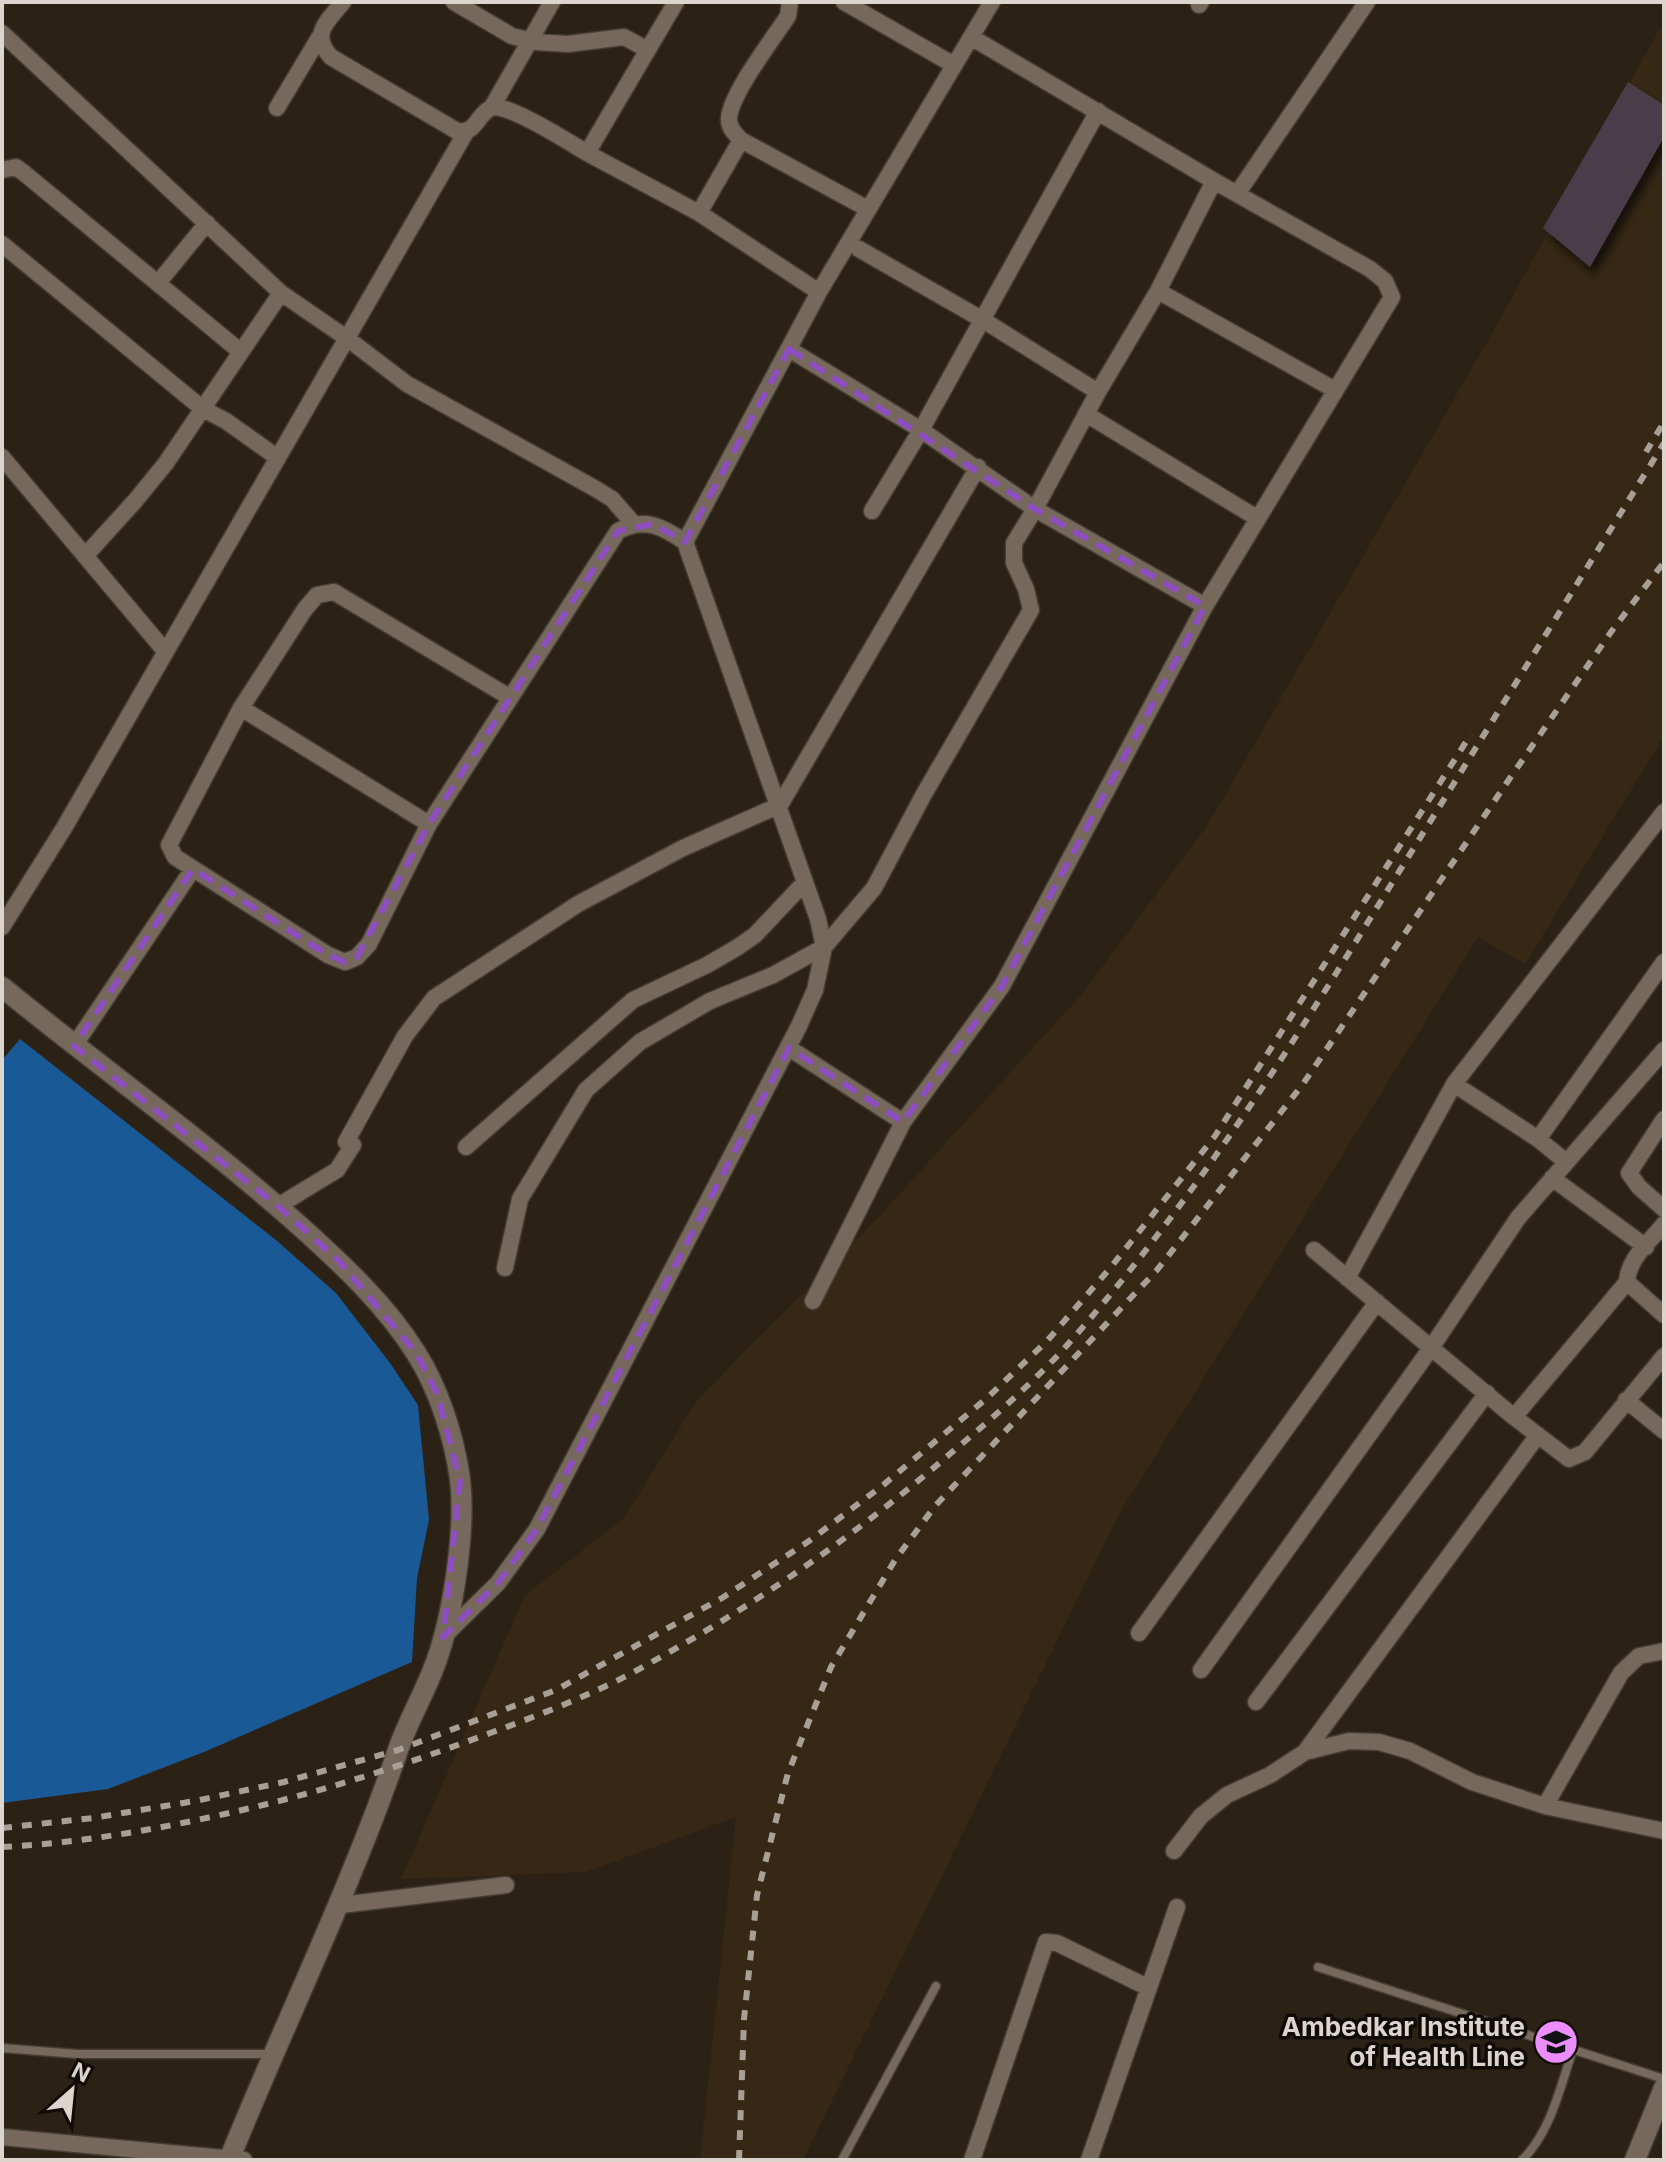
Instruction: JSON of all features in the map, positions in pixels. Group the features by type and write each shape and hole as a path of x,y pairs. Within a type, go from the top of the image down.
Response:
{"main road":[{"path":"2,987 230,1166 339,1261 367,1291 416,1353 437,1393 460,1481 460,1528 454,1584 436,1663 398,1750 341,1905 273,2054 234,2159"},
{"path":"1635,2160 1664,2088"}],"street":[{"path":"277,108 324,26 343,2"},
{"path":"454,2 512,36 568,44 624,37 648,50"},
{"path":"2,927 64,828 466,132 492,107 552,2"},
{"path":"587,153 676,2"},
{"path":"790,2 788,16 740,91 729,118 732,130 741,140 868,209"},
{"path":"844,2 954,65"},
{"path":"685,542 819,292 992,2"},
{"path":"1237,194 1367,2"},
{"path":"2,33 281,293 407,384 612,499 633,523"},
{"path":"320,36 322,47 331,57 457,131 466,132"},
{"path":"813,1301 903,1122 1002,986 1205,606 1392,297 1385,281 1370,269 971,37"},
{"path":"492,107 499,106 515,112 699,213 819,292"},
{"path":"872,511 921,430 1098,111"},
{"path":"699,213 741,140"},
{"path":"2,170 16,167 24,173 241,352"},
{"path":"505,1268 520,1199 586,1090 640,1042 710,1001 773,975 824,947 874,888 924,794 1031,610 1026,589 1014,563 1014,543 1158,291 1214,181"},
{"path":"158,283 207,223"},
{"path":"2,244 203,409 226,421 278,458"},
{"path":"859,249 983,320 1098,392"},
{"path":"1158,291 1335,390"},
{"path":"85,556 151,482 281,293"},
{"path":"789,349 978,467 1035,509 1205,606"},
{"path":"1086,414 1257,518"},
{"path":"2,457 165,651"},
{"path":"278,1206 337,1170 405,1036 434,998 578,904 683,848 780,805 978,467"},
{"path":"443,1637 498,1583 537,1529 789,1048 815,990 824,947 818,919 780,805 685,542 653,524 633,523 618,531 429,824 369,944 357,957 345,962 328,955 175,857 169,845 241,708 317,595 334,592 509,697"},
{"path":"241,708 429,824"},
{"path":"1347,1278 1454,1084 1664,812"},
{"path":"74,1046 193,869"},
{"path":"466,1147 633,1000 738,947 755,935 805,882"},
{"path":"1538,1139 1664,962"},
{"path":"789,1048 903,1122"},
{"path":"1201,1670 1431,1348 1518,1218 1664,1050"},
{"path":"1454,1084 1538,1139 1565,1161"},
{"path":"1664,1119 1629,1173 1639,1187 1664,1209"},
{"path":"1552,1178 1646,1247"},
{"path":"1514,1417 1627,1282 1633,1259 1664,1224"},
{"path":"1314,1250 1569,1459 1585,1452 1664,1356"},
{"path":"1627,1282 1664,1315"},
{"path":"1139,1633 1377,1302"},
{"path":"1256,1702 1487,1393"},
{"path":"1626,1400 1664,1431"},
{"path":"1305,1752 1538,1435"},
{"path":"1545,1806 1621,1673 1639,1656 1664,1651"},
{"path":"1174,1851 1201,1816 1227,1795 1270,1775 1305,1752 1349,1741 1379,1742 1410,1751 1472,1782 1545,1806 1664,1831"},
{"path":"341,1905 506,1885"},
{"path":"1089,2160 1177,1907"},
{"path":"972,2160 1046,1942 1057,1943 1149,1988"},
{"path":"2,2137 234,2159"}],"lane":[{"path":"1318,1967 1664,2079"},
{"path":"842,2160 936,1986"},
{"path":"2,2048 77,2054 273,2054"},
{"path":"1522,2160 1531,2152 1546,2127 1573,2050"}],"highlighted area":[{"path":"789,349 1035,509 1205,606 1002,986 903,1122 789,1048 537,1529 498,1583 443,1637 460,1481 437,1393 416,1353 339,1261 278,1206 74,1046 193,869 328,955 345,962 357,957 429,824 618,531 653,524 685,542"}],"shaded area":[{"path":"1664,21 1664,736 1525,964 1478,937 1118,1516 803,2160 700,2160 736,1817 586,1872 401,1879 525,1595 624,1518 697,1400 873,1223 1081,995 1207,826 1494,330"}],"water":[{"path":"20,1039 276,1240 336,1293 418,1405 429,1520 417,1578 412,1662 204,1752 108,1789 2,1803 2,1060"}],"building":[{"path":"1628,82 1664,105 1664,137 1590,267 1543,228"}],"railway":[{"path":"1646,452 1664,422"},
{"path":"2,1847 127,1833 251,1808 403,1764 562,1705 630,1674 756,1599 876,1515 951,1453 1008,1404 1061,1352 1196,1184 1316,1005 1664,443"},
{"path":"739,2160 744,2019 757,1895 788,1773 831,1667 895,1560 935,1506 1157,1270 1303,1084 1510,778 1611,632 1664,562"},
{"path":"2,1828 93,1818 195,1801 284,1782 398,1750 556,1690 722,1598 809,1541 882,1486 987,1398 1047,1341 1111,1267 1215,1136 1471,734"}],"place":[{"name":"Ambedkar Institute of Health Line","path":"1556,2042"}]}
